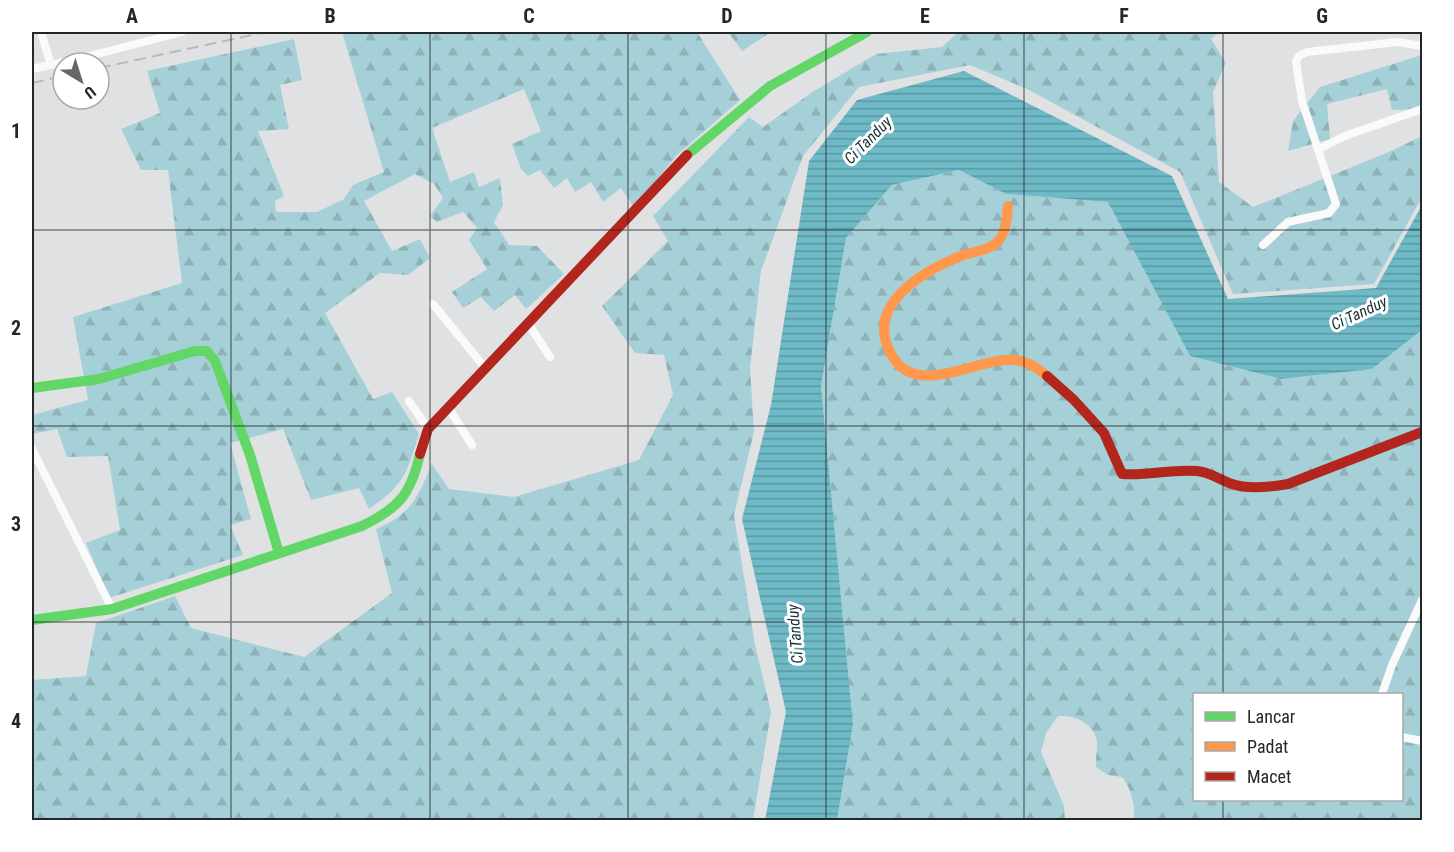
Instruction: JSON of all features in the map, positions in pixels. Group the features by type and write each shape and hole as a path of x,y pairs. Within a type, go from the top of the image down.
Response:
{"street":[{"path":"32,69 51,65 41,32"},
{"path":"107,51 182,32"},
{"path":"32,620 112,609 333,537 390,511 404,497 413,482 420,446 428,429 620,230 682,160 712,132 770,86 867,32"},
{"path":"1263,244 1288,222 1325,214 1336,207 1302,101 1296,62 1299,56 1307,52 1398,42 1422,46"},
{"path":"1319,149 1345,136 1422,109"},
{"path":"1008,206 1007,224 996,244 941,265 907,283 889,308 884,331 886,349 902,368 919,376 957,373 981,362 1016,358 1034,366 1095,419 1109,440 1113,463 1122,474 1145,476 1171,469 1206,472 1234,485 1268,488 1288,484 1422,432"},
{"path":"433,304 486,369"},
{"path":"528,323 550,357"},
{"path":"32,388 99,379 195,351 207,351 215,361 250,455 279,553"},
{"path":"409,401 428,429"},
{"path":"448,407 472,446"},
{"path":"32,449 112,609"},
{"path":"1382,693 1392,665 1422,600"},
{"path":"1403,737 1422,741"}],"green space":[{"path":"342,32 697,32 740,100 677,155 634,208 621,188 603,202 591,182 575,192 567,178 554,188 540,170 528,176 521,169 512,144 541,131 524,89 432,128 450,182 474,172 479,187 500,178 503,205 494,222 509,245 537,246 564,274 526,309 515,295 494,311 481,297 463,308 452,292 487,269 469,240 477,228 463,212 437,222 430,216 443,198 434,184 415,174 364,201 392,251 420,239 430,258 408,275 380,273 325,313 373,399 392,392 419,434 403,478 390,493 369,509 359,488 311,500 283,429 230,443 251,519 230,525 243,555 109,598 86,543 120,530 108,456 67,457 57,429 32,434 32,415 88,400 73,317 182,283 168,170 141,170 121,129 160,113 147,71 294,39 302,80 280,85 289,129 258,131 284,196 275,201 276,212 317,212 344,199 353,185 384,172"},
{"path":"728,32 771,32 742,51"},
{"path":"958,32 1219,32 1211,39 1226,63 1213,92 1219,182 1253,207 1389,152 1422,136 1422,197 1374,284 1233,294 1180,172 1027,89 970,65 859,87 803,156 761,271 750,368 754,432 734,515 755,645 771,712 753,820 32,820 32,680 86,676 96,623 175,596 191,628 304,657 392,593 376,529 406,511 422,487 432,464 449,489 514,497 639,460 673,395 664,355 635,353 602,306 668,241 653,216 749,117 763,127 814,91 876,54 942,47"},
{"path":"1422,55 1422,109 1392,110 1387,89 1327,104 1330,139 1288,151 1293,121 1320,87"},
{"path":"959,170 1006,194 1109,202 1190,356 1281,379 1372,369 1422,330 1422,820 1134,820 1132,798 1122,777 1108,775 1096,767 1097,745 1094,732 1081,720 1058,716 1046,733 1041,752 1064,806 1065,820 837,820 853,723 821,386 846,238 892,185"}],"water":[{"name":"Ci Tanduy","path":"964,71 1172,176 1228,299 1376,288 1422,205 1422,330 1372,369 1281,379 1190,356 1108,202 1006,194 959,170 892,185 846,238 821,386 853,724 837,820 765,820 786,712 742,519 771,405 809,161 857,100"}],"railway":[{"path":"111,65 266,32"},
{"path":"32,83 51,79"}],"traffic: fast":[{"path":"687,155 770,86 867,32"},
{"path":"32,388 99,379 195,351 207,351 215,361 250,455 279,553"},
{"path":"32,620 112,609 362,526 385,513 401,498 412,480 420,454"}],"traffic: slow":[{"path":"1008,206 1004,232 999,241 988,248 965,255 930,271 902,292 891,305 885,320 885,336 891,354 902,368 916,374 948,373 984,364 1015,360 1032,365 1047,376"}],"traffic: jam":[{"path":"420,454 428,429 687,155"},
{"path":"1047,376 1074,400 1104,433 1122,474 1197,471 1239,486 1274,486 1288,484 1422,432"}]}
